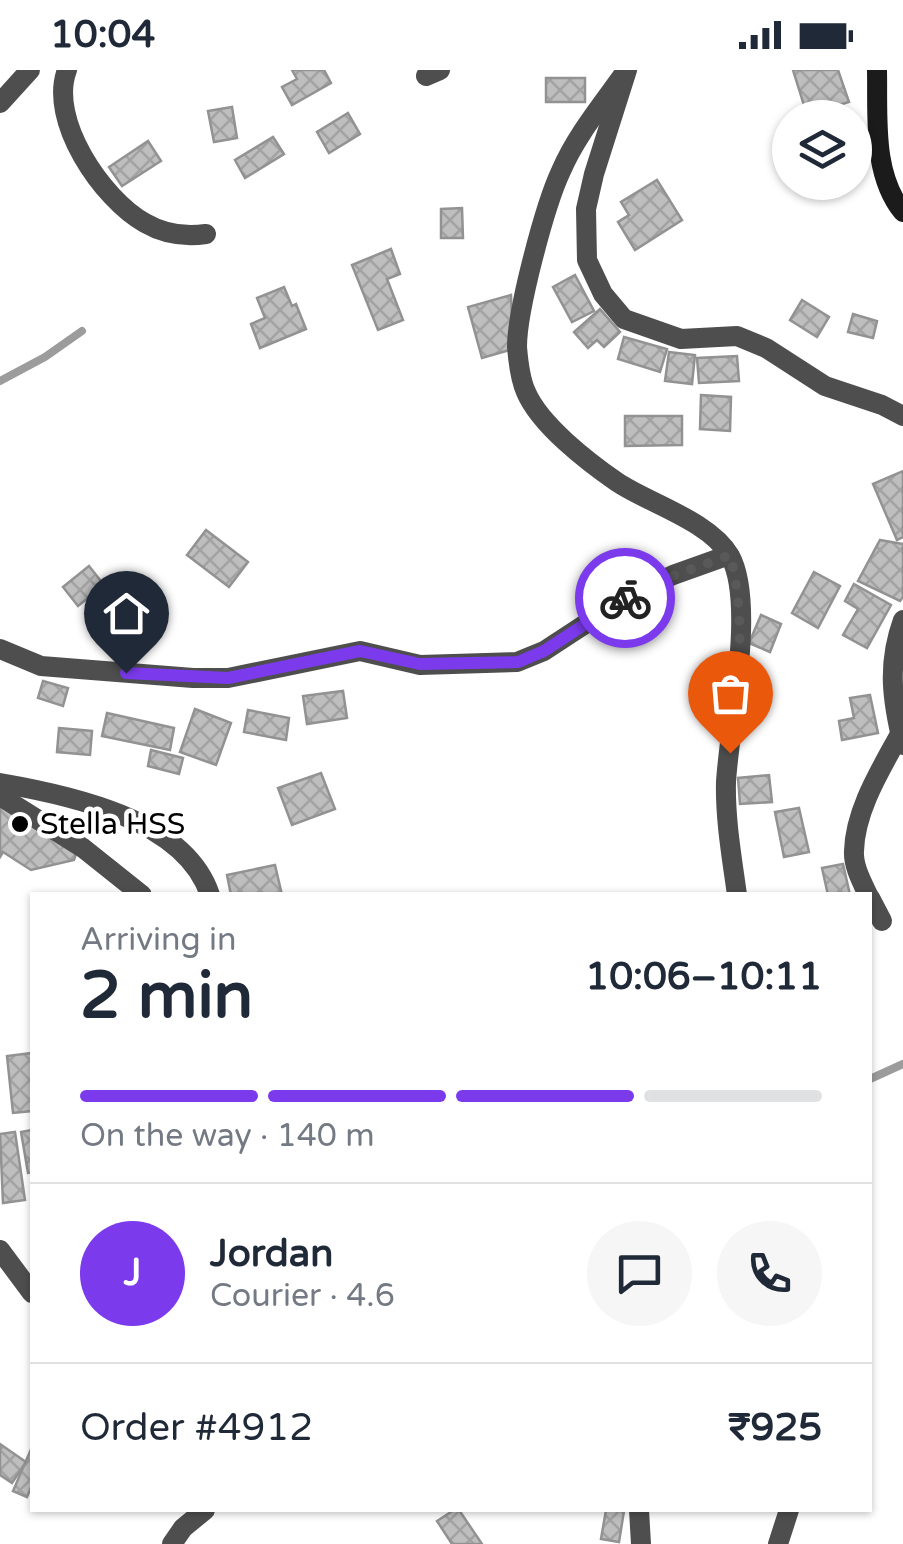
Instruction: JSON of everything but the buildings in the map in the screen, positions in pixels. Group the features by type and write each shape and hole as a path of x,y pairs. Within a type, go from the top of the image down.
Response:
{"main road":[{"path":"877,70 883,174 889,195 903,212"}],"street":[{"path":"0,102 30,70"},
{"path":"67,70 62,106 76,142 96,176 142,221 173,234 206,234"},
{"path":"626,72 586,209 587,260 603,294 624,319 681,339 737,336 766,348 825,386 903,416"},
{"path":"626,72 576,141 559,174 526,294 518,347 526,392 549,423 580,454 620,484 678,512 730,555 739,615 738,692 726,784 737,892"},
{"path":"0,649 40,666 194,678 228,678 360,651 420,664 518,662 544,651 625,598 730,555"},
{"path":"867,892 853,852 873,784 902,740 890,676 894,645 903,620"},
{"path":"0,783 84,800 121,814 193,862 208,892"},
{"path":"0,796 83,848 138,892"},
{"path":"872,902 882,921"},
{"path":"4,1265 30,1291"},
{"path":"172,1544 203,1512"},
{"path":"639,1512 640,1544"},
{"path":"778,1544 787,1512"}],"waterway":[{"path":"0,381 82,331"},
{"path":"872,1078 903,1064"}],"way so far":[{"path":"625,598 730,555 739,615 738,692 730,753"}],"place":[{"name":"Stella HSS","path":"20,824"}],"route":[{"path":"126,673 228,678 360,651 420,664 518,662 544,651 625,598"}]}
